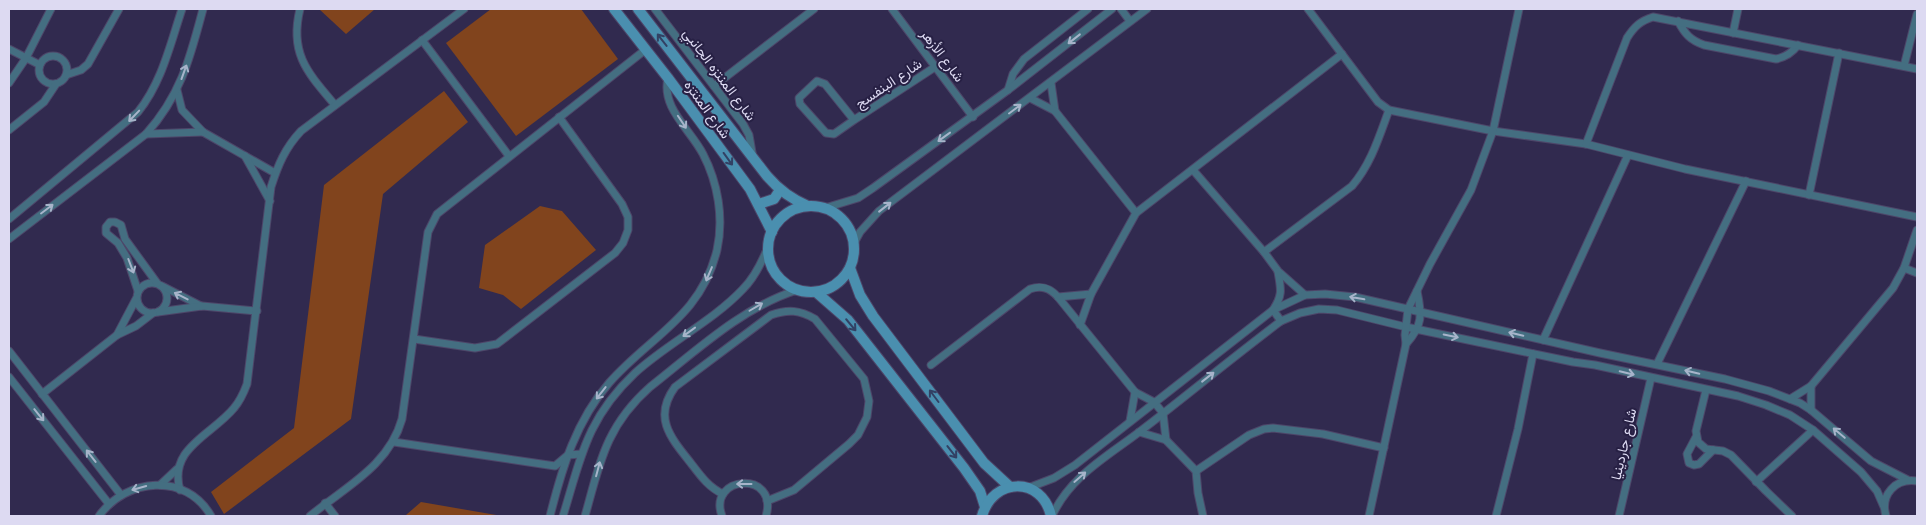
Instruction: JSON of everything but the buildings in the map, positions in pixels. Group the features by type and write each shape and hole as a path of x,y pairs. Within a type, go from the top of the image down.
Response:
{"street":[{"path":"9,84 26,58 51,9"},
{"path":"66,75 81,70 88,64 119,9"},
{"path":"9,218 138,112 159,80 182,9"},
{"path":"9,239 146,134 163,114 186,70 203,9"},
{"path":"300,9 296,28 301,59 308,74 335,105"},
{"path":"180,490 177,480 177,469 183,455 234,408 242,397 247,384 271,187 281,158 289,144 301,131 464,9"},
{"name":"شارع المنتزه","path":"614,9 750,189 772,232"},
{"name":"شارع المنتزه","path":"638,9 753,159 780,190 793,200 808,206"},
{"name":"شارع المنتزه الجانبي","path":"655,9 749,135 753,159"},
{"path":"714,86 814,9"},
{"name":"شارع الأزهر","path":"892,9 973,117"},
{"path":"1008,90 1013,74 1024,59 1088,9"},
{"path":"825,208 858,198 973,117 1112,9"},
{"path":"1121,9 1130,21"},
{"path":"854,243 860,232 879,211 1147,9"},
{"path":"1308,9 1378,102 1389,110 1494,131 1586,144 1685,169 1917,217"},
{"path":"1369,516 1406,344 1408,309 1430,264 1471,190 1494,131 1519,9"},
{"path":"1733,33 1738,9"},
{"path":"1904,66 1917,14"},
{"path":"1586,144 1627,38 1635,26 1653,17 1917,70"},
{"path":"1678,21 1686,35 1694,41 1713,47 1776,59 1792,52 1798,45"},
{"path":"422,40 509,156"},
{"path":"9,49 40,65"},
{"path":"310,516 380,460 394,442 402,419 426,242 431,222 444,207 645,50"},
{"path":"1809,194 1839,53"},
{"path":"1080,325 1091,294 1136,213 1342,54"},
{"path":"9,130 44,102 56,84 62,81 66,75 66,64 58,57 47,58 40,65 39,74 44,81 56,84"},
{"path":"550,516 559,478 575,435 595,400 609,382 680,318 693,303 703,286 714,258 720,230 717,192 702,153 667,97 668,78 682,66"},
{"name":"شارع البنفسج","path":"854,120 823,82 817,81 798,98 800,104 826,133 834,134 935,67"},
{"path":"1051,83 1055,111"},
{"path":"177,90 182,110 203,132 275,173"},
{"path":"1030,98 1055,111 1136,213"},
{"path":"1264,252 1352,186 1370,160 1389,110"},
{"path":"414,339 475,348 497,344 605,262 623,243 628,230 628,217 622,204 559,117"},
{"path":"146,134 203,132"},
{"path":"1543,340 1628,155"},
{"path":"245,156 270,201"},
{"path":"1192,170 1264,252 1278,271 1305,295"},
{"path":"1657,364 1746,181"},
{"path":"759,204 774,199 780,190"},
{"path":"563,516 581,454 590,432 602,411 635,373 744,289 758,270 772,232 780,219 793,210 808,206 825,208 834,212 847,225 854,243 854,256 850,268 844,277 836,284 816,292 797,290 779,278 769,258 768,247"},
{"path":"42,394 117,335 136,326 165,305 167,300 167,294 125,239 119,224 110,222 106,227 106,233 118,243 131,265 138,291 136,299 117,335"},
{"path":"1790,399 1811,386 1886,297 1899,279 1917,230"},
{"path":"118,243 125,239"},
{"path":"850,268 860,295 873,316 977,453 992,471 1010,487"},
{"path":"1904,268 1917,272"},
{"path":"1273,310 1280,300 1281,293 1278,271"},
{"path":"138,291 146,283 159,284 202,306"},
{"path":"931,365 1030,289 1038,286 1046,287 1058,297 1135,392 1154,402 1162,413 1166,440"},
{"path":"585,516 601,456 608,440 621,418 637,398 750,311 777,296 797,290"},
{"path":"816,292 848,320 964,468 980,491 984,512"},
{"path":"1406,344 1419,329 1421,313 1417,292"},
{"path":"1058,297 1091,294"},
{"path":"1028,488 1066,471 1273,310 1305,295 1325,294 1408,309 1600,353 1725,379 1769,391 1811,410 1882,468 1908,480 1917,481"},
{"path":"136,299 144,311 155,312 202,306 257,311"},
{"path":"1051,516 1058,503 1076,480 1281,320 1319,309 1337,310 1406,327 1595,365 1766,404 1790,415 1813,430 1861,472 1877,491 1886,516"},
{"path":"723,494 707,483 671,438 665,419 667,400 675,386 771,315 782,311 794,310 805,313 815,319 864,379 869,394 869,408 864,425 849,444 794,490 767,502"},
{"path":"1273,310 1281,320"},
{"path":"647,348 654,357"},
{"path":"9,350 121,495"},
{"path":"1595,365 1600,353"},
{"path":"1496,516 1518,429 1533,354"},
{"path":"9,377 110,504"},
{"name":"شارع جاردينيا","path":"1619,516 1651,378"},
{"path":"1811,386 1811,410"},
{"path":"1706,390 1696,436 1687,454 1689,463 1699,464 1712,450"},
{"path":"1130,421 1135,392"},
{"path":"1196,471 1249,436 1264,429 1273,428 1323,434 1384,448"},
{"path":"1756,482 1813,430"},
{"path":"1139,432 1166,440 1196,471 1203,516"},
{"path":"1696,436 1701,445 1731,455 1792,516"},
{"path":"394,442 555,466 568,455 581,454"},
{"path":"1852,464 1859,460 1862,452"},
{"path":"555,466 559,478 565,485 572,488"},
{"path":"160,485 177,469"},
{"path":"1884,507 1885,499 1894,486 1908,480"},
{"path":"722,516 720,506 723,494 733,485 747,483 760,489 767,502 766,516"},
{"path":"100,516 121,495 147,486 160,485 180,490 200,502 211,516"},
{"path":"984,512 991,498 1000,491 1010,487 1028,488 1044,500 1051,516"},
{"path":"326,504 335,516"}],"shaded area":[{"path":"319,9 375,9 346,34"},
{"path":"491,9 581,9 618,59 516,136 446,43"},
{"path":"444,91 468,122 383,194 351,419 224,514 211,492 294,428 324,185"},
{"path":"540,206 562,211 596,250 521,309 503,295 479,288 485,245"},
{"path":"421,502 502,516 406,515"}]}
